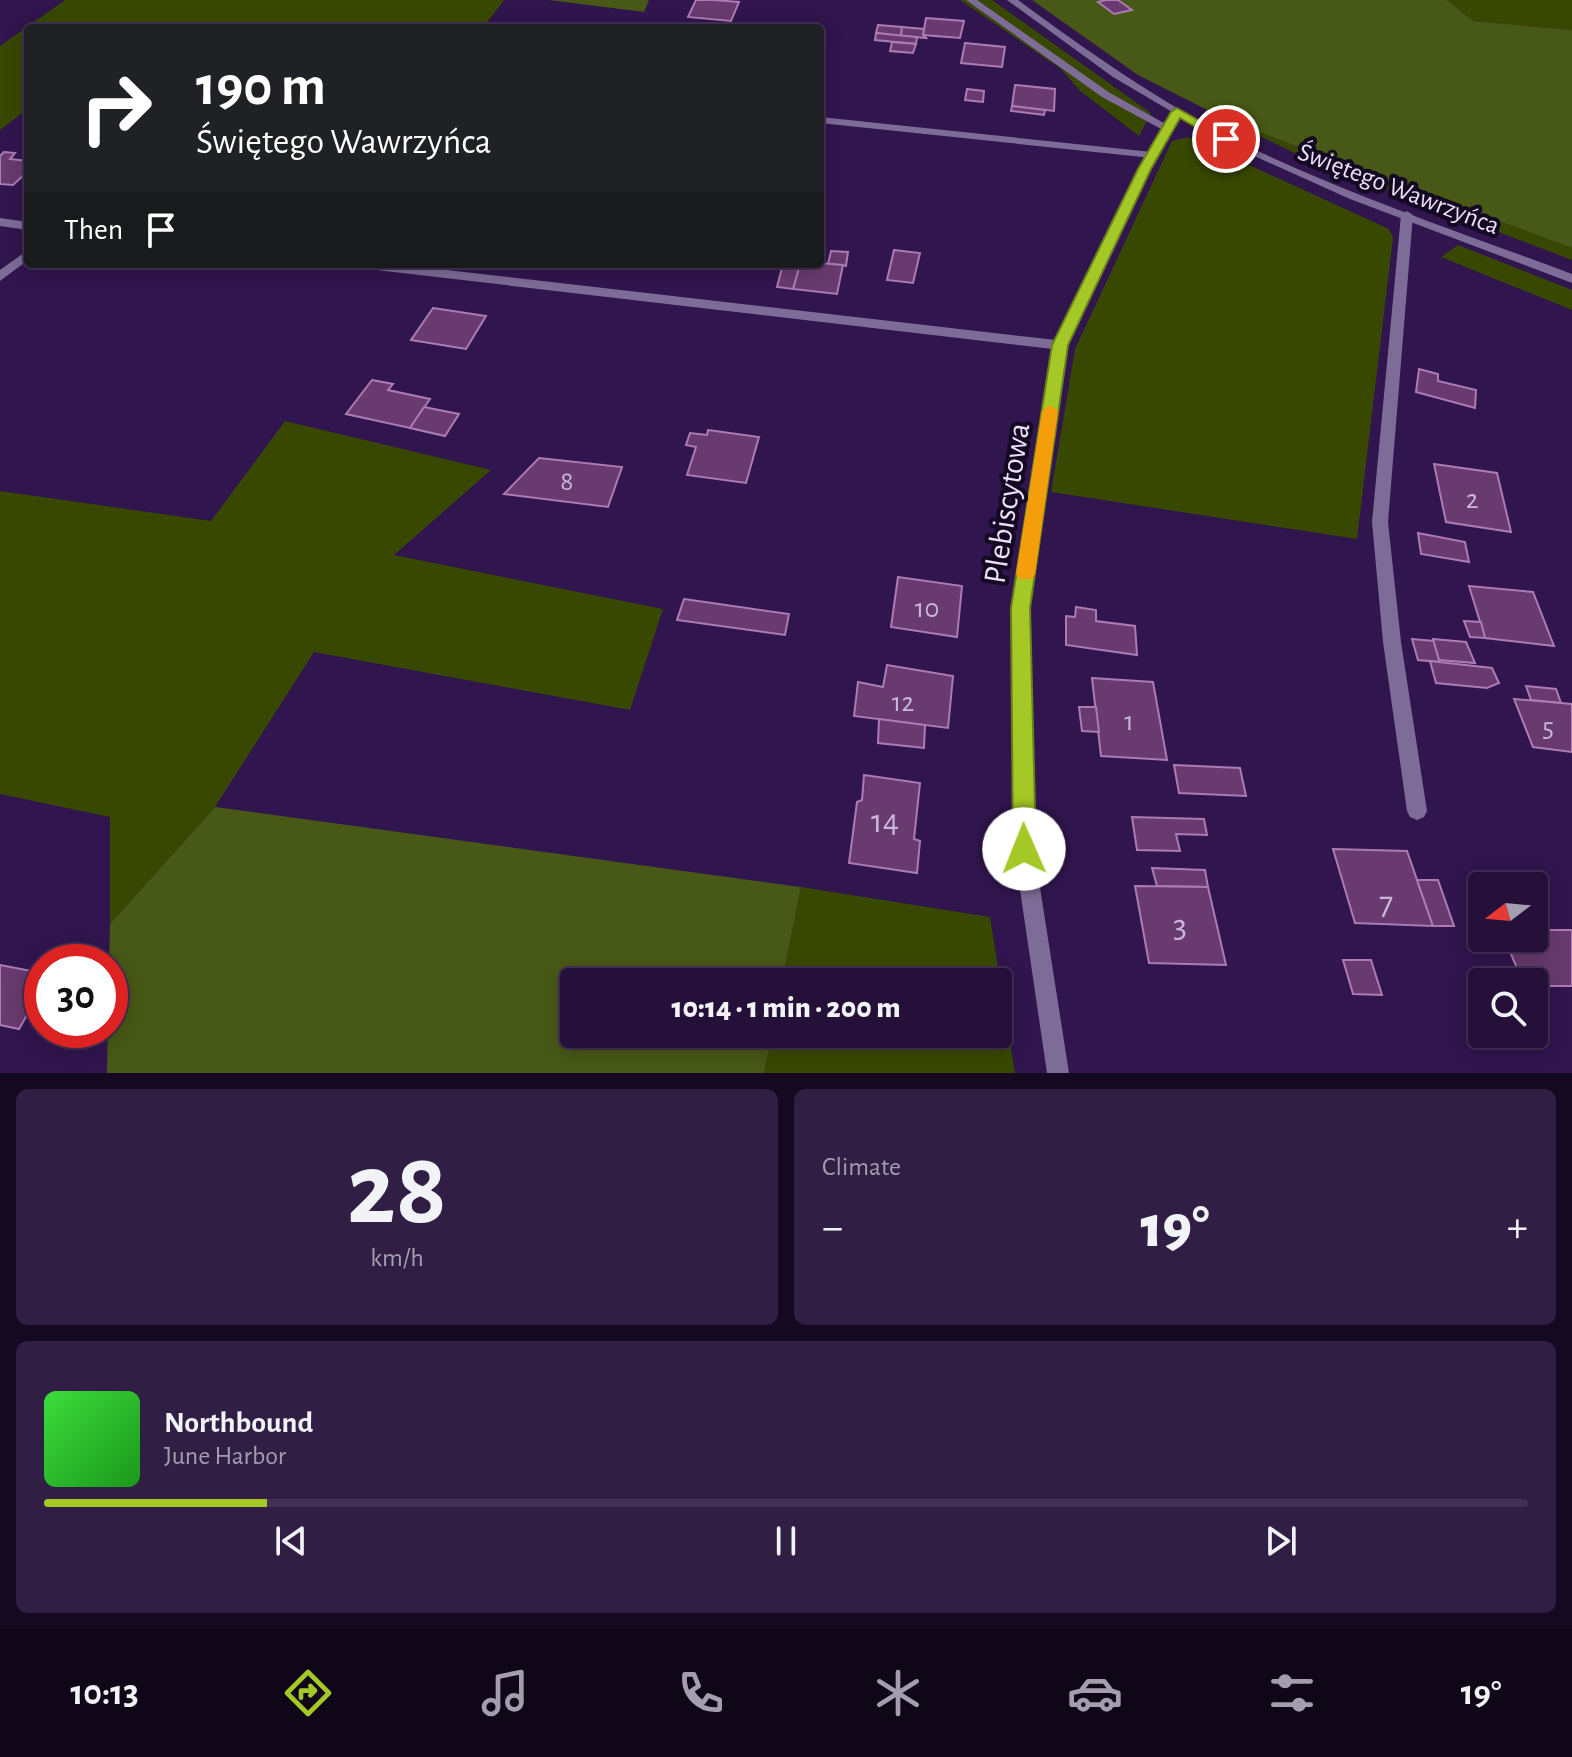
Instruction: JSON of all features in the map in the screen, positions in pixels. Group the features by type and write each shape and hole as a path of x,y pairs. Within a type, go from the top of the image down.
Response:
{"street":[{"path":"971,0 1106,95 1167,128"},
{"name":"Świętego Wawrzyńca","path":"1012,0 1064,39 1177,112 1287,168 1572,279"},
{"name":"Plebiscytowa","path":"1058,1073 1024,849 1020,608 1060,345 1152,155 1177,112"},
{"path":"824,120 1152,155"},
{"path":"1407,215 1380,522 1392,642 1417,811"},
{"path":"0,222 24,225"},
{"path":"0,277 24,257"},
{"path":"394,268 1060,345"}],"green space":[{"path":"65,0 504,0 486,24 31,24"},
{"path":"549,0 649,0 644,12"},
{"path":"960,0 992,0 1151,113 1139,136 1080,91 1061,69"},
{"path":"1032,0 1447,0 1473,21 1572,30 1572,248 1229,121 1138,75"},
{"path":"1447,0 1572,0 1572,30 1473,21"},
{"path":"24,29 24,112 0,130 0,46"},
{"path":"1229,121 1572,248 1572,260 1305,158"},
{"path":"1188,137 1389,229 1393,238 1357,539 1051,492 1075,349 1172,141"},
{"path":"1458,245 1572,290 1572,310 1441,257"},
{"path":"285,421 491,470 394,555 663,609 630,710 314,652 215,807 110,924 110,817 0,794 0,491 211,521"},
{"path":"215,807 801,887 785,968 560,968 560,1048 769,1048 764,1073 107,1073 108,1048 128,1048 128,944 110,944 110,924"},
{"path":"801,887 990,917 998,968 785,968"},
{"path":"769,1048 1011,1048 1015,1073 764,1073"}],"building":[{"path":"696,0 739,2 731,21 688,17"},
{"path":"1118,0 1132,10 1114,14 1098,2"},
{"path":"926,18 964,21 960,38 923,35"},
{"path":"878,25 902,27 901,36 876,33"},
{"path":"902,27 924,29 926,38 901,36"},
{"path":"876,33 917,37 916,44 875,40"},
{"path":"892,42 916,44 913,53 890,51"},
{"path":"965,43 1005,47 1002,67 961,63"},
{"path":"1015,85 1055,89 1054,111 1012,106"},
{"path":"967,89 984,91 983,102 965,100"},
{"path":"1012,106 1045,110 1044,115 1011,111"},
{"path":"4,152 15,153 10,159 24,161 24,175 13,185 0,184 0,156"},
{"path":"894,250 920,253 913,283 887,280"},
{"path":"831,251 848,252 846,266 828,264"},
{"path":"824,263 843,265 837,294 793,289 799,268 824,268"},
{"path":"782,268 799,268 793,289 777,287"},
{"path":"433,308 486,316 466,349 411,340"},
{"path":"1419,369 1438,374 1438,381 1476,390 1475,408 1416,392"},
{"path":"372,380 393,384 388,390 430,399 410,428 346,414"},
{"path":"424,407 459,414 445,436 410,428"},
{"path":"708,430 759,437 746,483 687,475 696,447 686,445 690,433 707,435"},
{"path":"539,458 622,467 608,507 504,494"},
{"path":"1434,464 1497,473 1511,532 1446,522"},
{"path":"1418,533 1465,542 1469,562 1421,554"},
{"path":"898,577 962,586 957,637 891,627"},
{"path":"1469,586 1533,592 1554,646 1485,638"},
{"path":"684,599 789,614 785,635 677,620"},
{"path":"1076,607 1096,610 1096,621 1135,626 1137,655 1066,645 1066,616 1075,617"},
{"path":"1464,621 1481,622 1485,638 1470,637"},
{"path":"1412,639 1434,641 1440,662 1418,660"},
{"path":"1433,639 1466,642 1475,663 1439,660"},
{"path":"1430,661 1492,668 1499,683 1487,688 1436,683"},
{"path":"887,665 953,676 948,728 854,716 858,682 883,687"},
{"path":"1092,678 1153,682 1167,760 1101,756"},
{"path":"1526,686 1556,689 1561,703 1531,700"},
{"path":"1514,699 1572,704 1572,752 1533,747"},
{"path":"1079,707 1096,707 1099,732 1082,731"},
{"path":"879,719 925,725 924,748 878,743"},
{"path":"1174,765 1240,768 1246,796 1179,793"},
{"path":"864,775 920,783 914,839 920,841 917,873 849,863"},
{"path":"1132,817 1204,819 1207,835 1176,834 1180,851 1137,850"},
{"path":"1333,849 1407,851 1433,926 1355,923"},
{"path":"1152,868 1205,870 1208,887 1157,886"},
{"path":"1417,880 1438,880 1454,926 1433,926"},
{"path":"1135,886 1208,887 1226,965 1149,963"},
{"path":"1548,930 1572,930 1572,986 1548,986 1548,968 1517,968 1510,952 1548,952"},
{"path":"1343,960 1371,960 1382,995 1353,994"},
{"path":"0,965 24,970 24,1020 19,1029 0,1025"}],"slow traffic":[{"path":"1026,574 1050,411"}],"route":[{"path":"1024,849 1020,608 1060,345 1144,169 1177,112 1226,139"}]}
